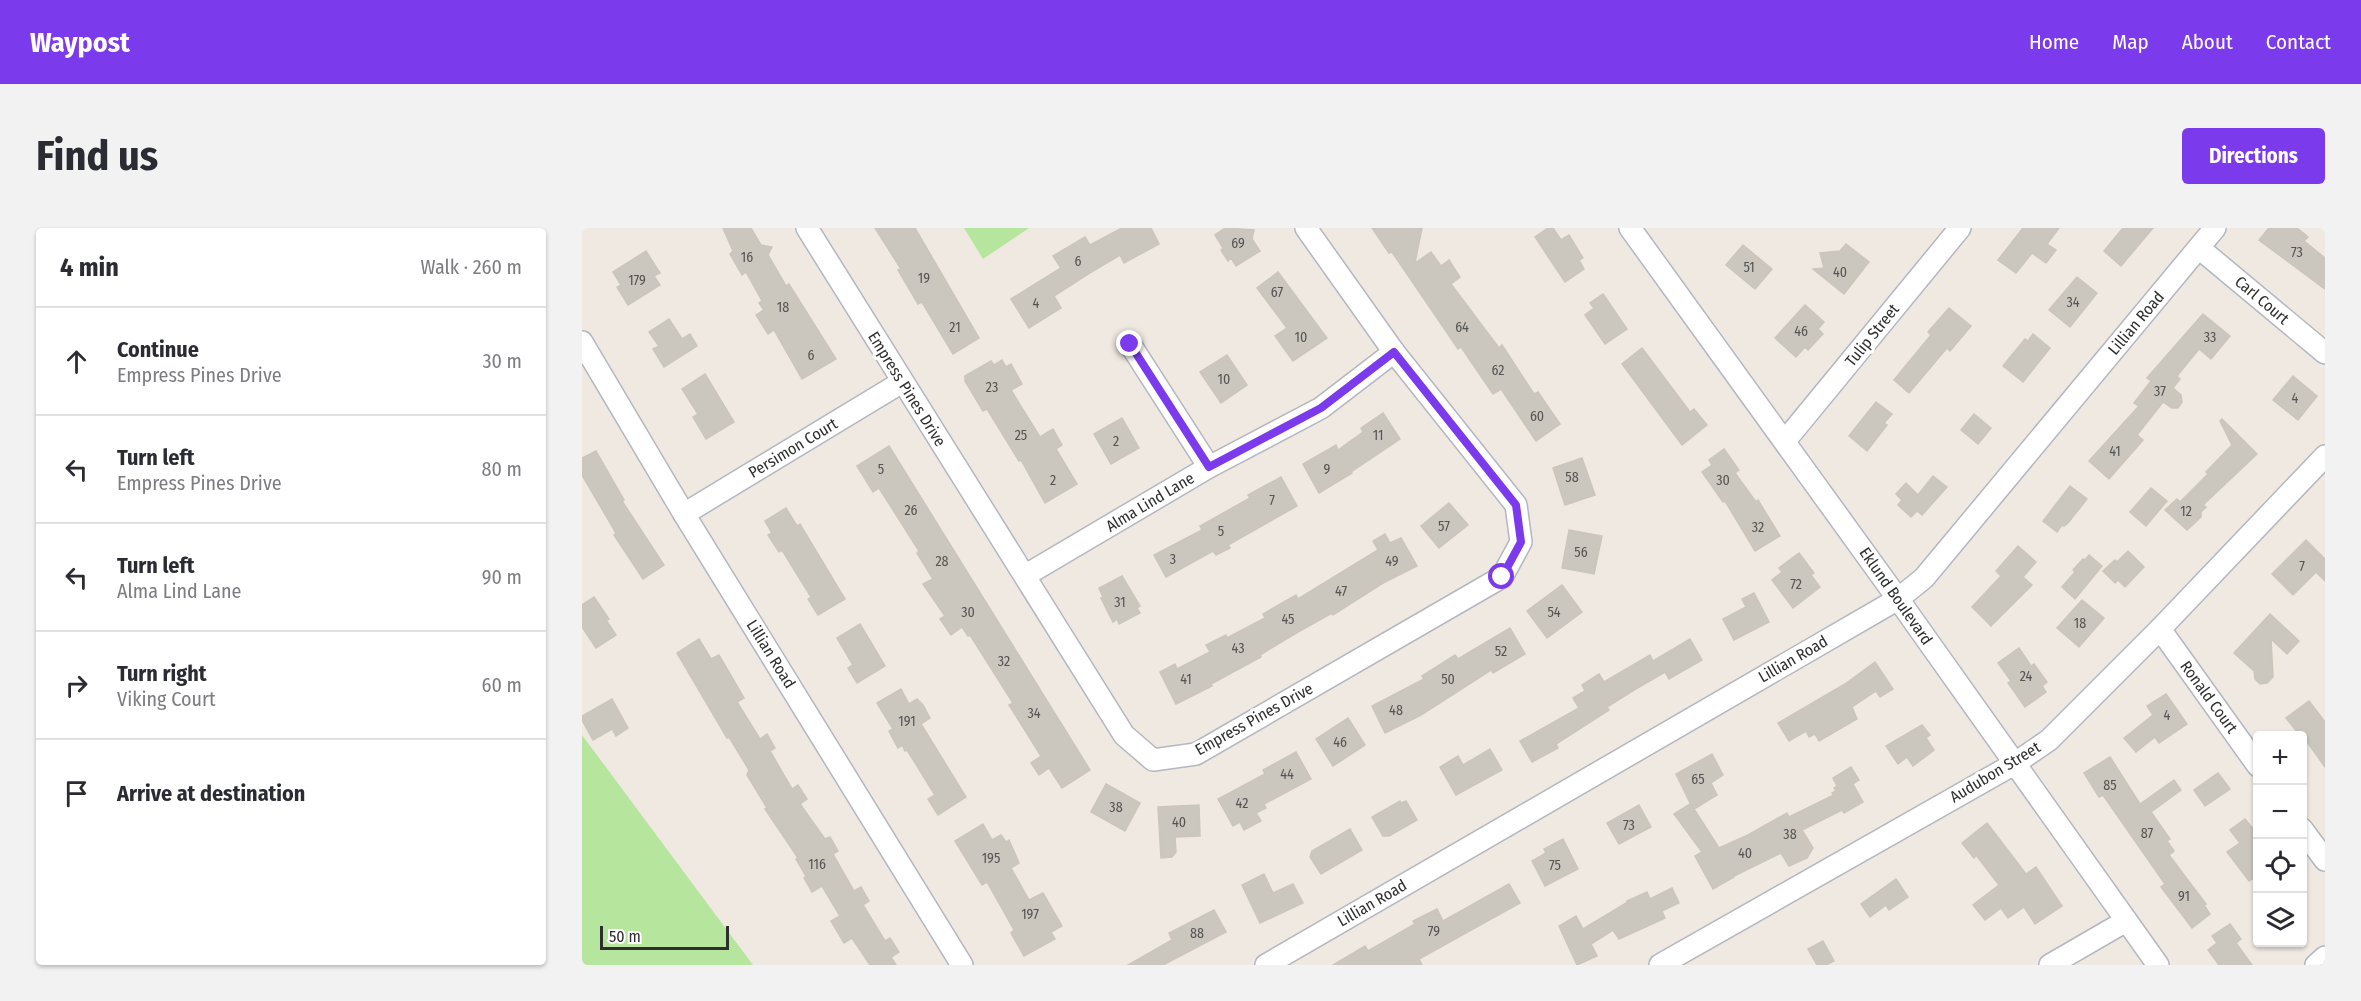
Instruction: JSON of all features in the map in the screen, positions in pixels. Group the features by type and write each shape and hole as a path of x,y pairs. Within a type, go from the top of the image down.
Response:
{"street":[{"name":"Empress Pines Drive","path":"807,228 1124,735 1153,760 1196,754 1502,577 1521,542 1516,505 1394,352 1306,228"},
{"name":"Eklund Boulevard","path":"1630,228 1785,441 2158,965"},
{"name":"Tulip Street","path":"1785,441 1960,228"},
{"name":"Lillian Road","path":"1266,965 1898,599 1924,578 2215,228"},
{"name":"Carl Court","path":"2199,248 2325,353"},
{"name":"Lillian Road","path":"582,342 684,514 962,965"},
{"path":"1130,344 1209,467"},
{"name":"Alma Lind Lane","path":"1026,575 1209,467 1321,408 1394,352"},
{"name":"Persimon Court","path":"684,514 902,382"},
{"name":"Audubon Street","path":"1660,965 2014,764 2049,740 2325,456"},
{"name":"Ronald Court","path":"2160,628 2253,759"},
{"path":"2307,836 2325,860"},
{"path":"2050,965 2126,921"},
{"path":"2316,965 2325,957"}],"green space":[{"path":"964,228 1029,228 983,259"},
{"path":"582,735 753,965 582,965"}],"building":[{"path":"723,228 751,228 761,245 772,247 768,255 786,286 789,284 836,359 802,379 774,330 768,334 756,315 764,310 759,303 762,301 746,272 742,275 730,254 733,251"},
{"path":"875,228 915,228 979,338 953,354 922,302 918,304 898,270 901,269"},
{"path":"1122,228 1151,228 1159,244 1124,263 1120,255 1088,274 1054,296 1061,308 1029,328 1011,299 1061,268 1053,256 1085,237 1090,245"},
{"path":"1225,228 1254,230 1252,239 1260,251 1236,266 1231,258 1228,261 1215,235"},
{"path":"1372,228 1422,228 1415,263 1431,252 1441,266 1449,260 1460,277 1451,284 1499,348 1502,345 1534,394 1538,392 1560,424 1536,441 1501,389 1493,394 1461,347 1458,349 1392,252 1389,253"},
{"path":"1548,228 1553,228 1561,240 1569,235 1583,258 1579,260 1584,269 1565,282 1535,237"},
{"path":"2023,228 2059,228 2047,244 2056,250 2046,263 2032,253 2016,273 1998,260"},
{"path":"2123,228 2153,228 2121,266 2104,251"},
{"path":"2269,228 2297,228 2308,237 2304,241 2325,258 2325,289 2259,240"},
{"path":"1846,244 1869,262 1844,294 1813,269 1824,268 1820,253 1840,251"},
{"path":"1743,245 1772,269 1755,289 1726,265"},
{"path":"646,251 660,273 654,276 660,285 628,305 617,287 621,285 613,272"},
{"path":"1278,272 1327,338 1293,361 1275,336 1287,328 1257,288"},
{"path":"2077,277 2097,293 2070,327 2049,310"},
{"path":"1603,294 1627,329 1605,344 1585,315 1594,308 1590,303"},
{"path":"1805,305 1824,322 1818,329 1823,334 1808,350 1805,347 1796,357 1775,338"},
{"path":"1949,308 1971,326 1950,351 1947,348 1909,393 1894,380 1931,335 1928,332"},
{"path":"2203,314 2230,336 2211,359 2199,349 2177,376 2180,379 2173,388 2181,395 2182,402 2178,408 2172,408 2163,402 2137,435 2143,440 2109,479 2089,461 2139,406 2134,403 2151,381 2147,378"},
{"path":"669,319 682,339 690,334 697,346 664,367 653,349 659,346 649,332"},
{"path":"2033,334 2050,348 2023,382 2003,366 2025,339 2028,341"},
{"path":"1642,348 1690,412 1694,409 1707,425 1682,445 1622,364"},
{"path":"1227,355 1247,385 1221,403 1200,372"},
{"path":"1002,360 1006,367 1011,364 1022,384 1011,390 1040,437 1053,429 1062,445 1056,449 1077,484 1045,503 1021,460 1019,461 987,409 983,411 965,381 965,376 991,361 994,365"},
{"path":"705,374 734,422 706,439 693,417 698,414 682,389"},
{"path":"2293,376 2317,396 2298,420 2273,400"},
{"path":"1876,402 1892,414 1884,423 1887,425 1867,451 1849,436"},
{"path":"1383,413 1400,439 1319,493 1303,464 1336,445 1338,450 1363,432 1361,428"},
{"path":"1974,414 1991,428 1978,444 1961,430"},
{"path":"1122,418 1139,448 1111,464 1094,434"},
{"path":"2222,419 2257,454 2203,505 2206,507 2201,512 2201,517 2187,530 2165,510 2177,499 2180,502 2208,474 2206,472 2232,445 2220,421"},
{"path":"889,446 1090,770 1062,788 1049,768 1039,775 1031,763 1041,756 1009,705 1013,703 970,635 968,636 962,627 951,635 940,619 945,616 923,584 933,579 917,553 919,551 879,488 873,492 857,466"},
{"path":"1724,449 1739,470 1735,473 1756,502 1758,500 1780,536 1755,551 1725,501 1723,502 1702,472 1712,465 1709,460"},
{"path":"596,451 624,500 622,501 664,565 643,579 614,535 616,533 582,475 582,458"},
{"path":"1582,458 1595,495 1565,505 1553,468"},
{"path":"1933,476 1947,487 1922,515 1917,511 1911,517 1898,505 1902,500 1896,494 1906,483 1918,495"},
{"path":"1281,477 1297,506 1228,545 1230,548 1216,555 1213,551 1166,577 1154,555 1202,530 1200,526 1250,498 1248,495"},
{"path":"2070,486 2087,499 2068,523 2062,525 2057,532 2043,521"},
{"path":"2151,488 2167,501 2146,526 2130,512"},
{"path":"1449,503 1468,525 1439,548 1421,526"},
{"path":"786,508 797,526 800,524 845,599 818,615 808,599 811,597 782,550 779,552 768,535 772,533 765,521"},
{"path":"1569,530 1602,536 1594,574 1562,568"},
{"path":"1385,534 1390,543 1401,538 1417,566 1383,583 1333,615 1332,613 1298,632 1260,655 1261,657 1211,684 1212,686 1176,704 1160,672 1175,664 1177,669 1210,652 1206,645 1226,635 1227,638 1265,618 1263,614 1296,595 1298,599 1378,550 1373,541"},
{"path":"2306,540 2325,559 2325,581 2316,572 2293,595 2272,574"},
{"path":"2018,546 2036,562 2023,577 2032,585 1991,626 1972,607 2001,576 1996,571"},
{"path":"2128,551 2144,567 2125,587 2118,580 2115,583 2103,571"},
{"path":"1799,553 1814,573 1811,575 1820,587 1793,608 1772,580 1782,572 1779,568"},
{"path":"2089,555 2102,566 2075,599 2062,587 2075,572 2073,570"},
{"path":"1122,576 1140,606 1137,608 1140,613 1119,624 1117,619 1113,622 1101,598 1103,597 1099,588"},
{"path":"1562,585 1582,612 1547,638 1527,611"},
{"path":"1754,593 1769,622 1734,640 1723,619 1746,607 1742,599"},
{"path":"594,597 609,619 606,620 616,635 596,648 582,627 582,605"},
{"path":"2082,600 2104,618 2079,647 2057,628"},
{"path":"2270,614 2299,641 2287,654 2271,639 2273,677 2267,683 2260,684 2255,679 2254,671 2234,653"},
{"path":"860,624 885,666 857,683 848,668 853,665 837,638"},
{"path":"1510,628 1525,654 1493,673 1491,670 1421,715 1385,733 1372,706 1424,679 1422,676 1455,655 1458,659"},
{"path":"699,639 711,659 719,655 744,698 737,702 760,739 767,734 775,748 770,751 792,789 798,785 807,799 800,804 825,839 830,837 838,851 833,854 854,891 861,887 869,901 863,905 885,941 890,938 899,952 891,957 896,965 870,965 852,938 844,943 831,921 840,916 822,886 812,892 796,859 798,858 765,809 767,808 747,775 749,770 729,737 727,738 677,653"},
{"path":"1690,639 1702,660 1669,679 1665,672 1634,690 1607,707 1609,710 1556,744 1558,748 1532,762 1520,741 1579,708 1573,698 1585,691 1582,685 1599,674 1604,682 1650,655 1653,661"},
{"path":"2019,648 2031,666 2034,664 2047,682 2042,686 2046,692 2025,707 2008,683 2011,681 1998,663"},
{"path":"1875,662 1893,689 1880,697 1876,691 1852,707 1857,719 1819,741 1815,734 1809,737 1806,731 1789,741 1778,723 1845,684"},
{"path":"901,689 909,704 917,699 923,705 930,718 921,724 966,797 938,815 928,799 935,795 907,750 905,751 902,745 898,748 889,731 893,729 877,703"},
{"path":"2166,694 2187,724 2159,743 2155,737 2136,752 2124,738 2153,715 2147,706"},
{"path":"612,699 628,728 616,736 612,729 593,740 582,716"},
{"path":"2309,701 2325,722 2325,767 2307,742 2307,731 2296,731 2286,718"},
{"path":"1348,718 1365,745 1333,766 1316,739"},
{"path":"1922,725 1930,735 1926,738 1934,750 1913,766 1907,757 1898,764 1886,746"},
{"path":"1490,749 1502,770 1456,795 1440,767 1458,756 1463,765"},
{"path":"1296,752 1311,779 1264,804 1266,808 1256,813 1261,821 1244,830 1240,822 1233,826 1218,799 1265,774 1263,770"},
{"path":"1712,754 1723,775 1711,783 1717,795 1694,809 1719,848 1787,813 1789,817 1834,795 1832,793 1836,791 1834,788 1837,786 1833,778 1851,767 1859,780 1853,784 1863,802 1844,813 1842,810 1802,830 1813,848 1807,858 1789,866 1781,853 1713,889 1695,856 1702,852 1674,814 1690,804 1692,807 1676,774"},
{"path":"2110,757 2140,804 2174,780 2181,790 2151,812 2170,839 2167,841 2174,851 2169,855 2206,904 2204,905 2210,914 2192,928 2161,887 2165,884 2103,795 2099,797 2084,773"},
{"path":"2218,773 2230,789 2205,806 2194,790"},
{"path":"1106,784 1140,803 1125,831 1091,812"},
{"path":"1400,801 1401,803 1406,801 1417,820 1389,836 1383,836 1372,817"},
{"path":"1199,805 1200,836 1175,837 1176,852 1172,857 1161,858 1158,807"},
{"path":"1639,805 1651,827 1619,844 1607,823"},
{"path":"2245,819 2253,829 2253,878 2249,881 2227,852 2240,843 2230,830"},
{"path":"1987,823 2026,874 2036,867 2062,906 2035,924 2024,907 2008,918 2001,908 1985,920 1973,905 1999,885 1976,855 1974,858 1962,843"},
{"path":"983,824 992,840 1001,835 1006,842 1009,840 1019,863 1011,868 1029,900 1043,893 1062,926 1051,932 1055,939 1024,956 1011,933 1014,930 987,882 982,885 955,841"},
{"path":"1350,829 1362,850 1321,874 1310,857 1312,851"},
{"path":"1563,839 1578,869 1545,886 1532,861 1546,853 1544,849"},
{"path":"1264,874 1273,893 1293,884 1303,903 1260,923 1242,885"},
{"path":"1896,879 1908,897 1889,910 1886,905 1870,917 1861,904"},
{"path":"1509,884 1520,903 1419,959 1422,965 1333,965 1365,946 1368,951 1415,924 1413,921 1437,909 1443,921"},
{"path":"1672,888 1679,903 1662,911 1665,918 1619,939 1613,930 1591,944 1597,956 1577,965 1559,926 1576,916 1583,929 1627,901 1647,892 1650,899"},
{"path":"1214,910 1226,932 1163,965 1128,965 1172,940 1169,933"},
{"path":"2230,924 2241,939 2236,943 2252,965 2219,965 2208,950 2217,943 2212,936"},
{"path":"1823,941 1834,961 1826,965 1817,965 1808,949"}],"route":[{"path":"1130,344 1209,467 1321,408 1394,352 1516,505 1521,542 1502,577"}]}
